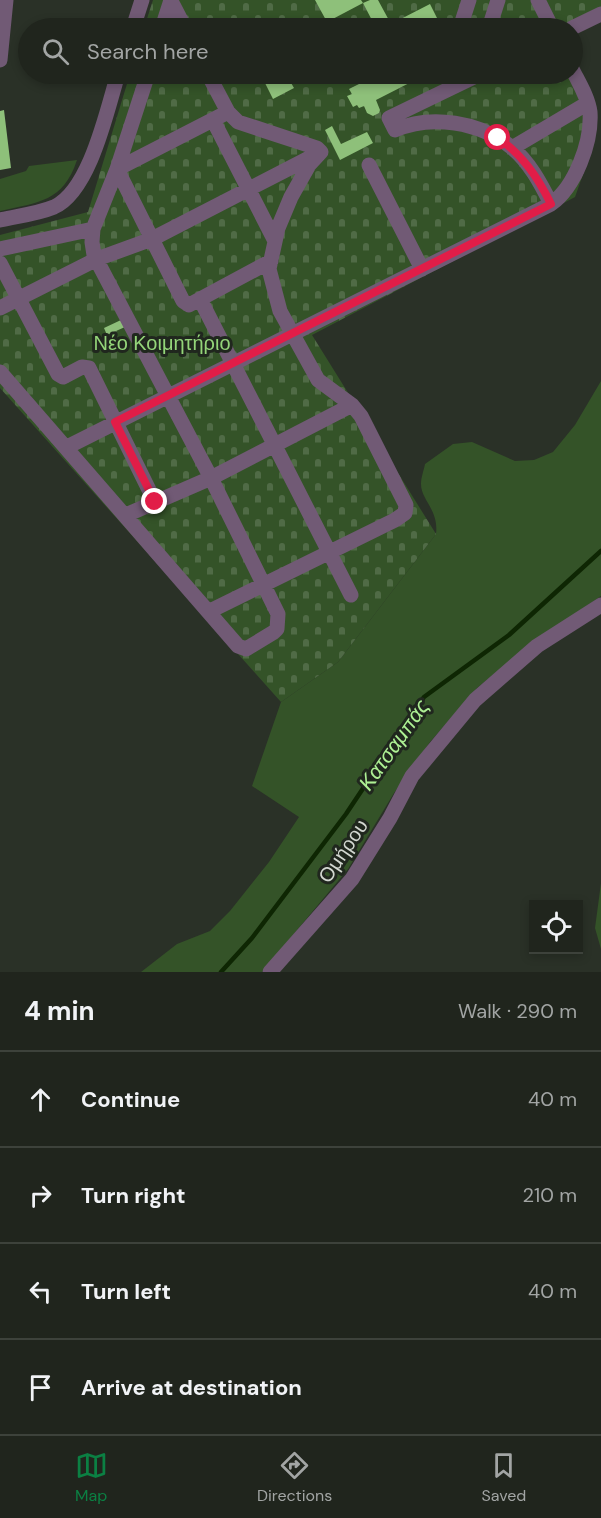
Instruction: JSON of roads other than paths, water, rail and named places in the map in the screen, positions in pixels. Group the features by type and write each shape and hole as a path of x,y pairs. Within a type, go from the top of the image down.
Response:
{"street":[{"path":"0,60 6,0"},
{"path":"136,18 142,0"},
{"path":"463,18 469,0"},
{"path":"492,18 498,0"},
{"path":"538,0 547,18"},
{"path":"165,18 171,1"},
{"path":"171,1 180,18"},
{"path":"583,23 601,14"},
{"path":"0,220 54,207 76,188 89,165 115,84"},
{"path":"0,372 238,646 246,649 277,629 278,614 211,478 97,260 92,242 93,229 117,169 145,84"},
{"path":"213,84 228,112 238,122 317,148 321,152"},
{"path":"447,84 389,118 395,130 413,122 456,124 487,133 512,148 538,180 551,204"},
{"path":"67,447 562,197 572,182 588,136 590,112 580,84"},
{"path":"512,148 588,103"},
{"path":"117,169 228,112"},
{"path":"213,120 275,241"},
{"path":"0,308 97,260 152,239 321,152"},
{"path":"210,612 405,513 406,506 361,416 352,405 318,380 280,311 269,270 275,241 291,197 309,165 321,152"},
{"path":"369,165 422,269"},
{"path":"117,169 183,301 189,305 271,261"},
{"path":"0,249 93,229"},
{"path":"0,263 58,374 63,377 82,368 89,368 155,502"},
{"path":"200,299 351,596"},
{"path":"126,515 211,478 352,405"},
{"name":"Ομήρου","path":"270,972 352,879 390,818 412,776 475,700 537,646 601,604"}],"waterway":[{"name":"Κατσαμπάς","path":"221,972 252,938 346,814 424,697 509,635 601,551"}],"park label":[{"name":"Νέο Κοιμητήριο","path":"162,343"}]}
